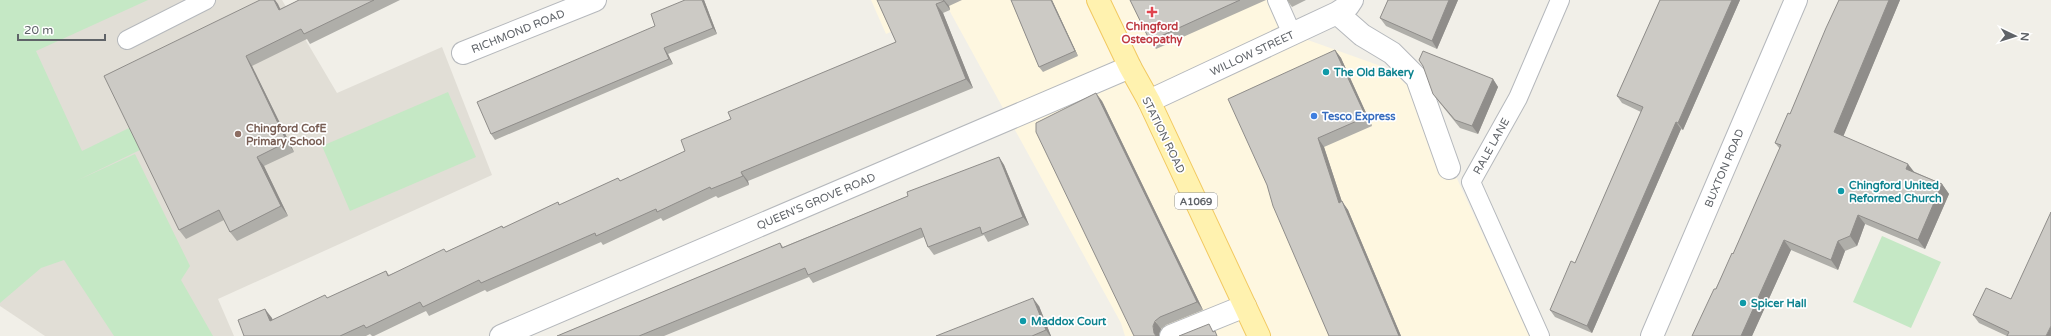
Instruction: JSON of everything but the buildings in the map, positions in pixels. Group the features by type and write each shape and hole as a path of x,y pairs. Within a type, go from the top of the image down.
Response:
{"main road":[{"name":"STATION ROAD","path":"1098,0 1148,101 1258,336"}],"street":[{"name":"RICHMOND ROAD","path":"463,53 595,0"},
{"name":"BUXTON ROAD","path":"1652,336 1796,0"},
{"name":"WILLOW STREET","path":"1148,101 1292,34 1345,6"},
{"path":"1345,6 1362,35 1392,53 1417,78 1449,168"},
{"name":"QUEEN'S GROVE ROAD","path":"501,336 1130,67"},
{"path":"1171,336 1245,306"}],"lane":[{"path":"127,40 206,0"},
{"path":"1277,0 1292,34"},
{"name":"RALE LANE","path":"1540,336 1471,182 1518,98 1560,0"}],"shaded area":[{"name":"Chingford CofE Primary School","path":"0,0 282,0 337,93 442,47 492,175 218,299 234,336 45,336 0,306"},
{"path":"871,0 1273,0 1291,34 1392,70 1420,99 1530,336 1125,336 1121,323 948,8 886,34"}],"green space":[{"path":"0,0 148,0 36,51 82,151 131,127 142,149 76,181 135,154 190,266 181,280 213,336 114,336 64,260 41,268 0,303"},
{"path":"448,92 476,157 350,211 322,146"},
{"path":"1882,236 1941,262 1911,328 1853,302"}],"place":[{"name":"Chingford Osteopathy","path":"1152,12"},
{"name":"The Old Bakery","path":"1326,72"},
{"name":"Tesco Express","path":"1314,116"},
{"name":"Chingford CofE Primary School","path":"238,134"},
{"name":"Chingford United Reformed Church","path":"1841,191"},
{"name":"Spicer Hall","path":"1743,303"},
{"name":"Maddox Court","path":"1023,321"}]}
